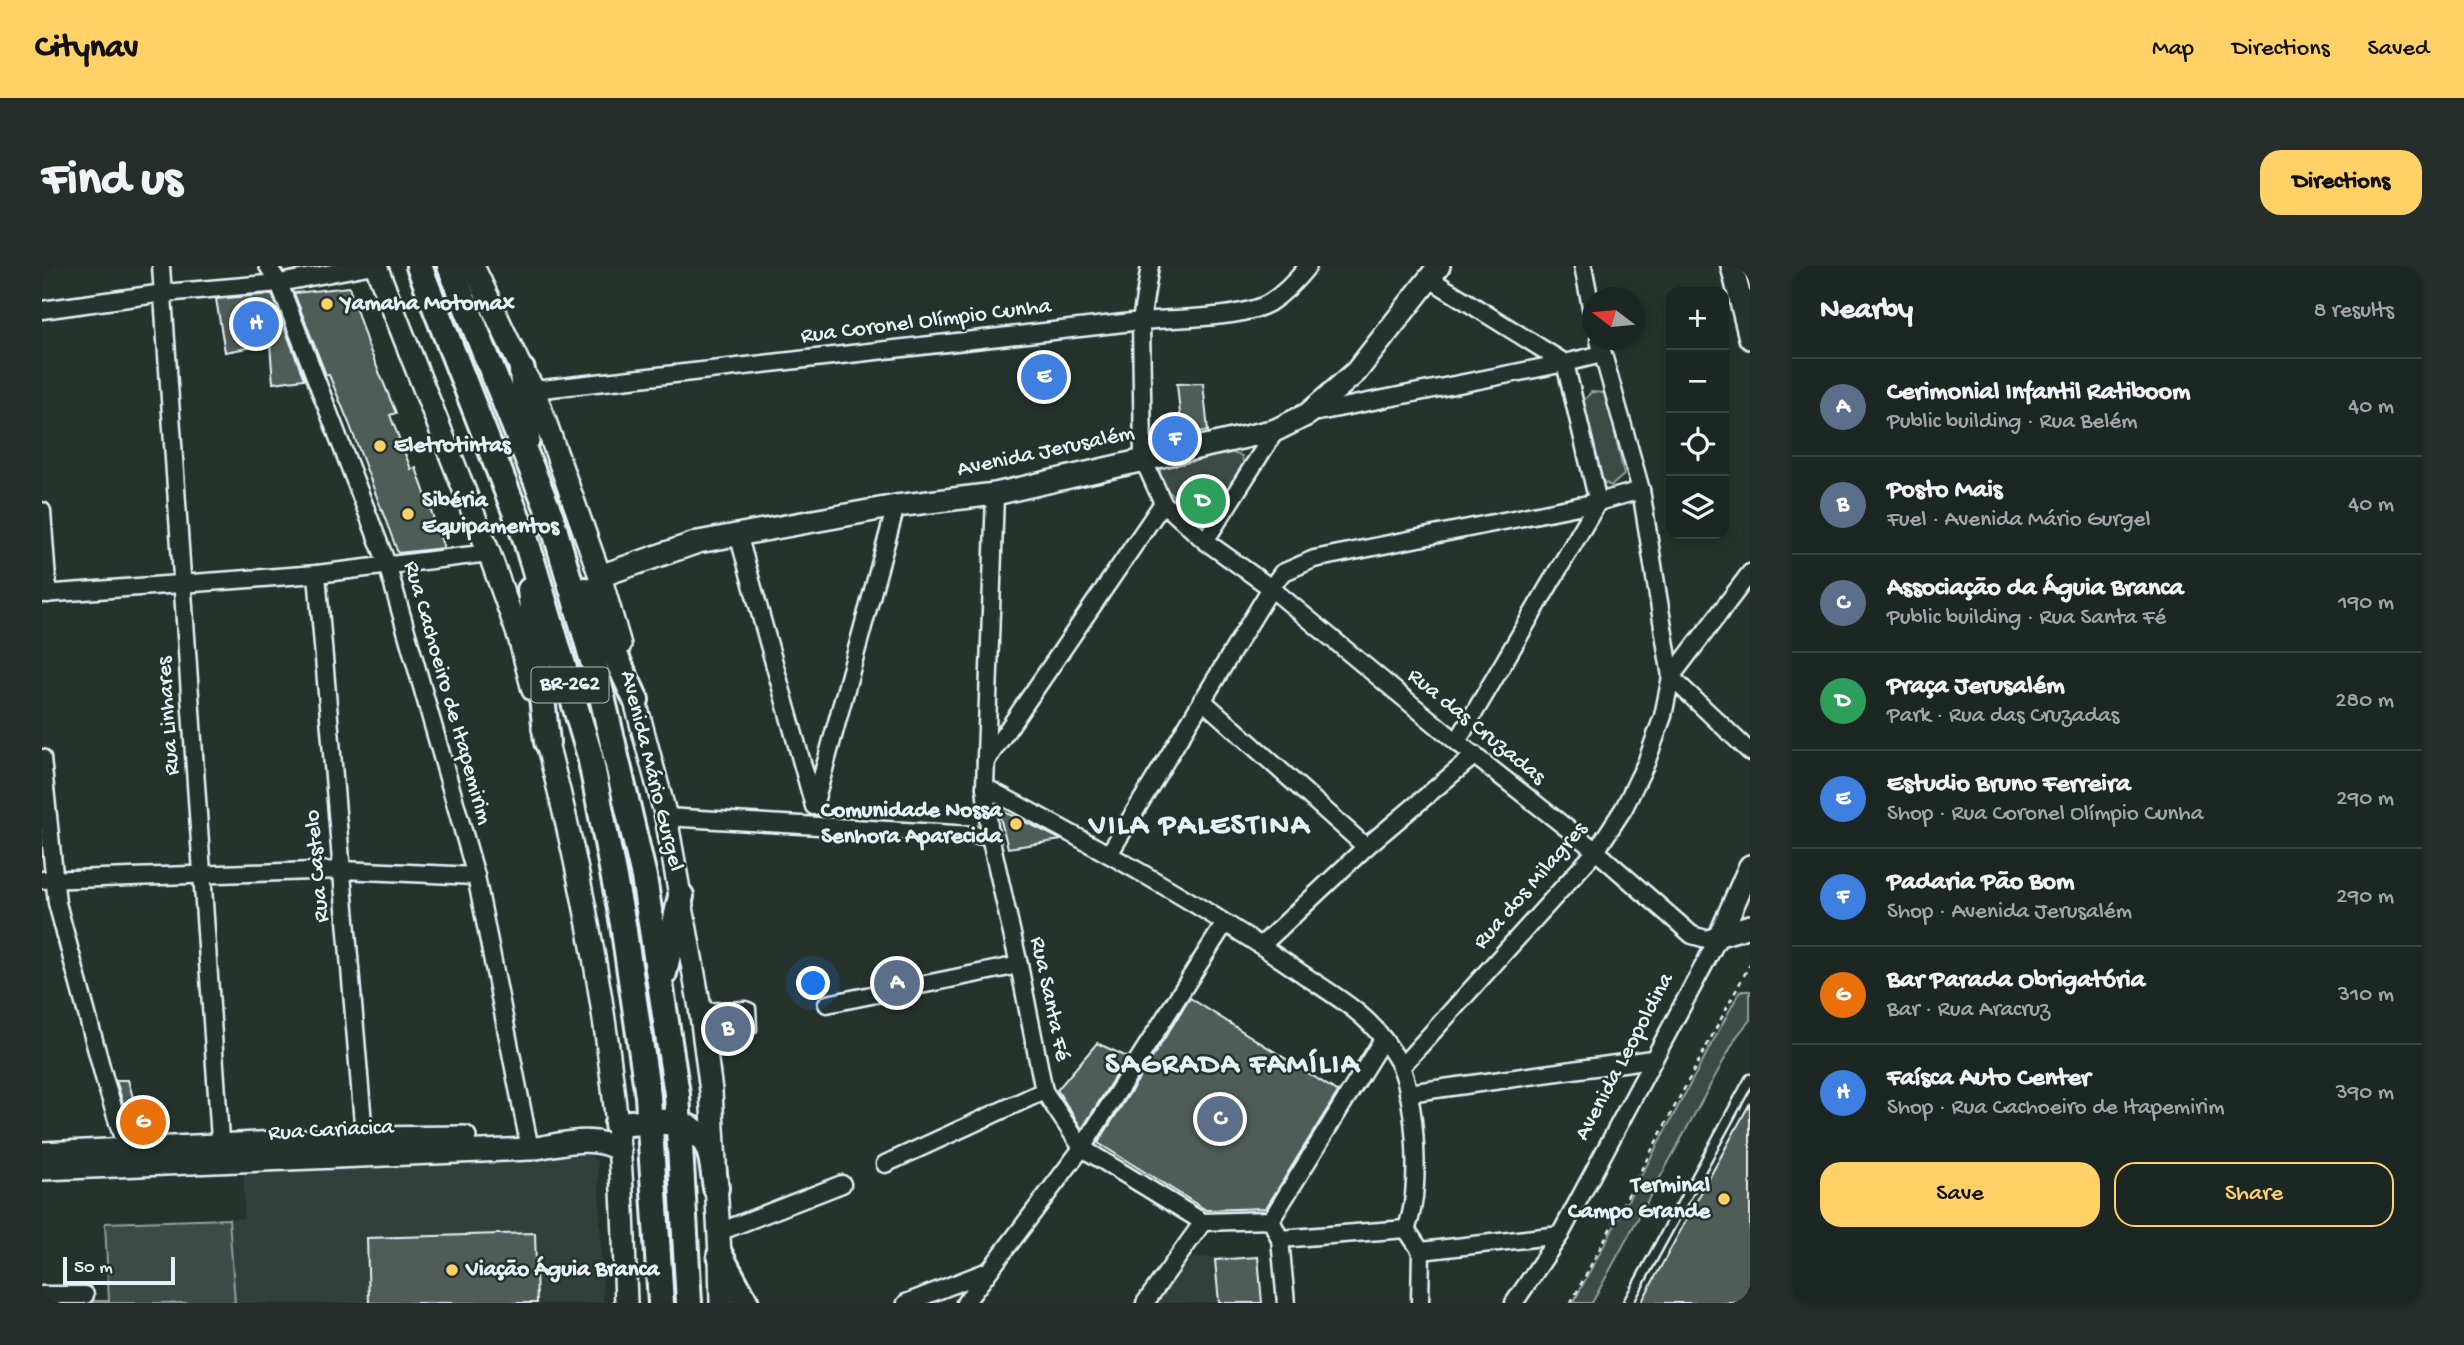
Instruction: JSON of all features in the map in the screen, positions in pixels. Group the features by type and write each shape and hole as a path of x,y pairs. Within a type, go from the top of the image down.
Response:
{"main road":[{"name":"BR-262","path":"376,266 489,553 519,637 582,885 601,991 620,1151 626,1303"},
{"name":"Avenida Mário Gurgel","path":"450,266 551,517 597,675 644,877 680,1124 689,1303"},
{"path":"1732,266 1750,338"},
{"name":"BR-262","path":"419,268 525,537 590,756 623,924 648,1096 661,1303"},
{"name":"Avenida Mário Gurgel","path":"478,268 528,380 600,576 666,817 700,1009 711,1091 721,1303"},
{"name":"Avenida Jerusalém","path":"600,576 698,542 896,506 995,494 1276,430 1308,414 1356,372 1435,272"},
{"path":"528,380 530,464"},
{"path":"551,517 635,700"},
{"path":"525,537 547,742"},
{"name":"Avenida Leopoldina","path":"1720,935 1744,894 1750,866"},
{"path":"661,988 681,896"},
{"path":"1720,935 1750,926"},
{"path":"617,1124 680,1124 699,1132 709,1151 716,1188"},
{"name":"Rua Cariacica","path":"527,1142 617,1124"},
{"name":"Rua Cariacica","path":"42,1169 129,1158 365,1146 593,1141 608,1143 620,1151"},
{"name":"Rua Cariacica","path":"42,1153 129,1158"},
{"path":"720,1244 746,1303"}],"street":[{"name":"Rua Linhares","path":"161,266 221,1154"},
{"name":"Rua Cachoeiro de Itapemirim","path":"268,266 279,283 387,564 476,876 527,1142"},
{"path":"42,310 164,293 279,283 368,266"},
{"path":"1143,459 1141,321 1150,266"},
{"name":"Rua Coronel Olímpio Cunha","path":"528,380 1231,314 1266,304 1290,289 1308,266"},
{"path":"1583,266 1587,287"},
{"path":"1435,272 1565,363 1598,502 1457,743"},
{"path":"1308,414 1565,363 1593,350"},
{"path":"1601,350 1641,490 1671,677 1750,752"},
{"path":"1205,541 1276,430"},
{"name":"Rua das Cruzadas","path":"1143,459 1163,503 1205,541 1271,588 1457,743 1596,851 1692,935 1706,939 1720,935"},
{"path":"1109,854 1282,573 1314,559 1598,502 1641,490"},
{"name":"Rua Santa Fé","path":"995,494 985,787 990,836 1044,1091 1082,1149 1203,1222"},
{"path":"986,761 1163,503"},
{"path":"814,806 896,506"},
{"path":"42,511 45,594 317,574 489,553"},
{"path":"738,534 818,825"},
{"name":"Rua dos Milagres","path":"1401,1067 1596,851 1624,807 1646,763 1663,716 1671,677 1750,573"},
{"name":"Rua Castelo","path":"317,574 365,1146"},
{"path":"1202,700 1366,847"},
{"path":"1262,945 1366,847 1475,755"},
{"path":"42,758 48,880 129,1158"},
{"path":"985,787 1109,854 1262,945 1364,1018 1383,1039 1401,1067 1408,1093 1414,1132 1415,1193 1406,1229"},
{"path":"666,817 990,836"},
{"path":"48,880 342,870 476,876"},
{"path":"965,1303 1082,1149 1225,923"},
{"name":"Avenida Leopoldina","path":"1514,1303 1560,1235 1720,935"},
{"path":"827,1004 1019,965"},
{"path":"1271,1220 1383,1039"},
{"path":"1408,1093 1652,1059"},
{"path":"885,1164 1044,1091"},
{"path":"720,1244 842,1184"},
{"path":"1146,1303 1203,1222 1271,1220"},
{"path":"1271,1220 1280,1239 1286,1303"},
{"path":"1280,1239 1406,1229"},
{"path":"1406,1229 1421,1251 1420,1303"},
{"path":"1421,1251 1560,1235"},
{"path":"906,1303 990,1270"},
{"path":"42,1295 85,1295"}],"lane":[{"path":"700,1009 746,1006 751,1009 752,1030 704,1040"},
{"path":"1628,1303 1750,1079"}],"path":[{"path":"1571,1303 1750,964"}],"shaded area":[{"path":"1591,392 1606,393 1624,475 1611,486 1600,480 1583,402"},
{"path":"1232,453 1242,456 1241,472 1233,489 1212,518 1184,504 1165,488 1161,481 1161,466"},
{"path":"1740,991 1750,991 1750,1020 1737,1036 1592,1303 1573,1303"},
{"path":"582,1153 598,1162 603,1303 235,1303 229,1219 244,1218 244,1173"},
{"path":"229,1219 235,1303 52,1303 109,1301 105,1223"},
{"path":"1260,1255 1263,1303 1155,1303 1192,1258"}],"building":[{"path":"349,287 367,343 396,413 390,415 411,469 416,468 444,548 398,553 349,423 329,375 326,375 294,293"},
{"path":"272,294 304,379 273,383 270,344 225,352 216,299"},
{"path":"1203,383 1208,431 1182,433 1177,384"},
{"name":"Comunidade Nossa Senhora Aparecida","path":"998,809 1042,830 1062,840 1008,848"},
{"path":"1190,998 1338,1092 1266,1208 1206,1210 1098,1143"},
{"path":"1097,1043 1127,1057 1082,1129 1057,1090"},
{"path":"116,1080 128,1080 136,1108 157,1108 161,1133 133,1136"},
{"name":"Terminal Campo Grande","path":"1750,1103 1750,1296 1746,1303 1641,1303"},
{"name":"Viação Águia Branca","path":"535,1233 537,1303 369,1303 367,1238"},
{"path":"1258,1257 1262,1303 1219,1303 1215,1260"}],"place":[{"name":"Yamaha Motomax","path":"327,304"},
{"name":"Faísca Auto Center","path":"256,324"},
{"name":"Estudio Bruno Ferreira","path":"1044,377"},
{"name":"Padaria Pão Bom","path":"1175,439"},
{"name":"Eletrotintas","path":"380,446"},
{"name":"Praça Jerusalém","path":"1203,501"},
{"name":"Sibéria Equipamentos","path":"408,514"},
{"name":"Comunidade Nossa Senhora Aparecida","path":"1016,824"},
{"name":"Cerimonial Infantil Ratiboom","path":"897,983"},
{"name":"Posto Mais","path":"728,1029"},
{"name":"Associação da Águia Branca","path":"1220,1119"},
{"name":"Bar Parada Obrigatória","path":"143,1122"},
{"name":"Terminal Campo Grande","path":"1724,1199"},
{"name":"Viação Águia Branca","path":"452,1270"}],"district":[{"name":"VILA PALESTINA","path":"1200,827"},
{"name":"SAGRADA FAMÍLIA","path":"1233,1066"}]}
